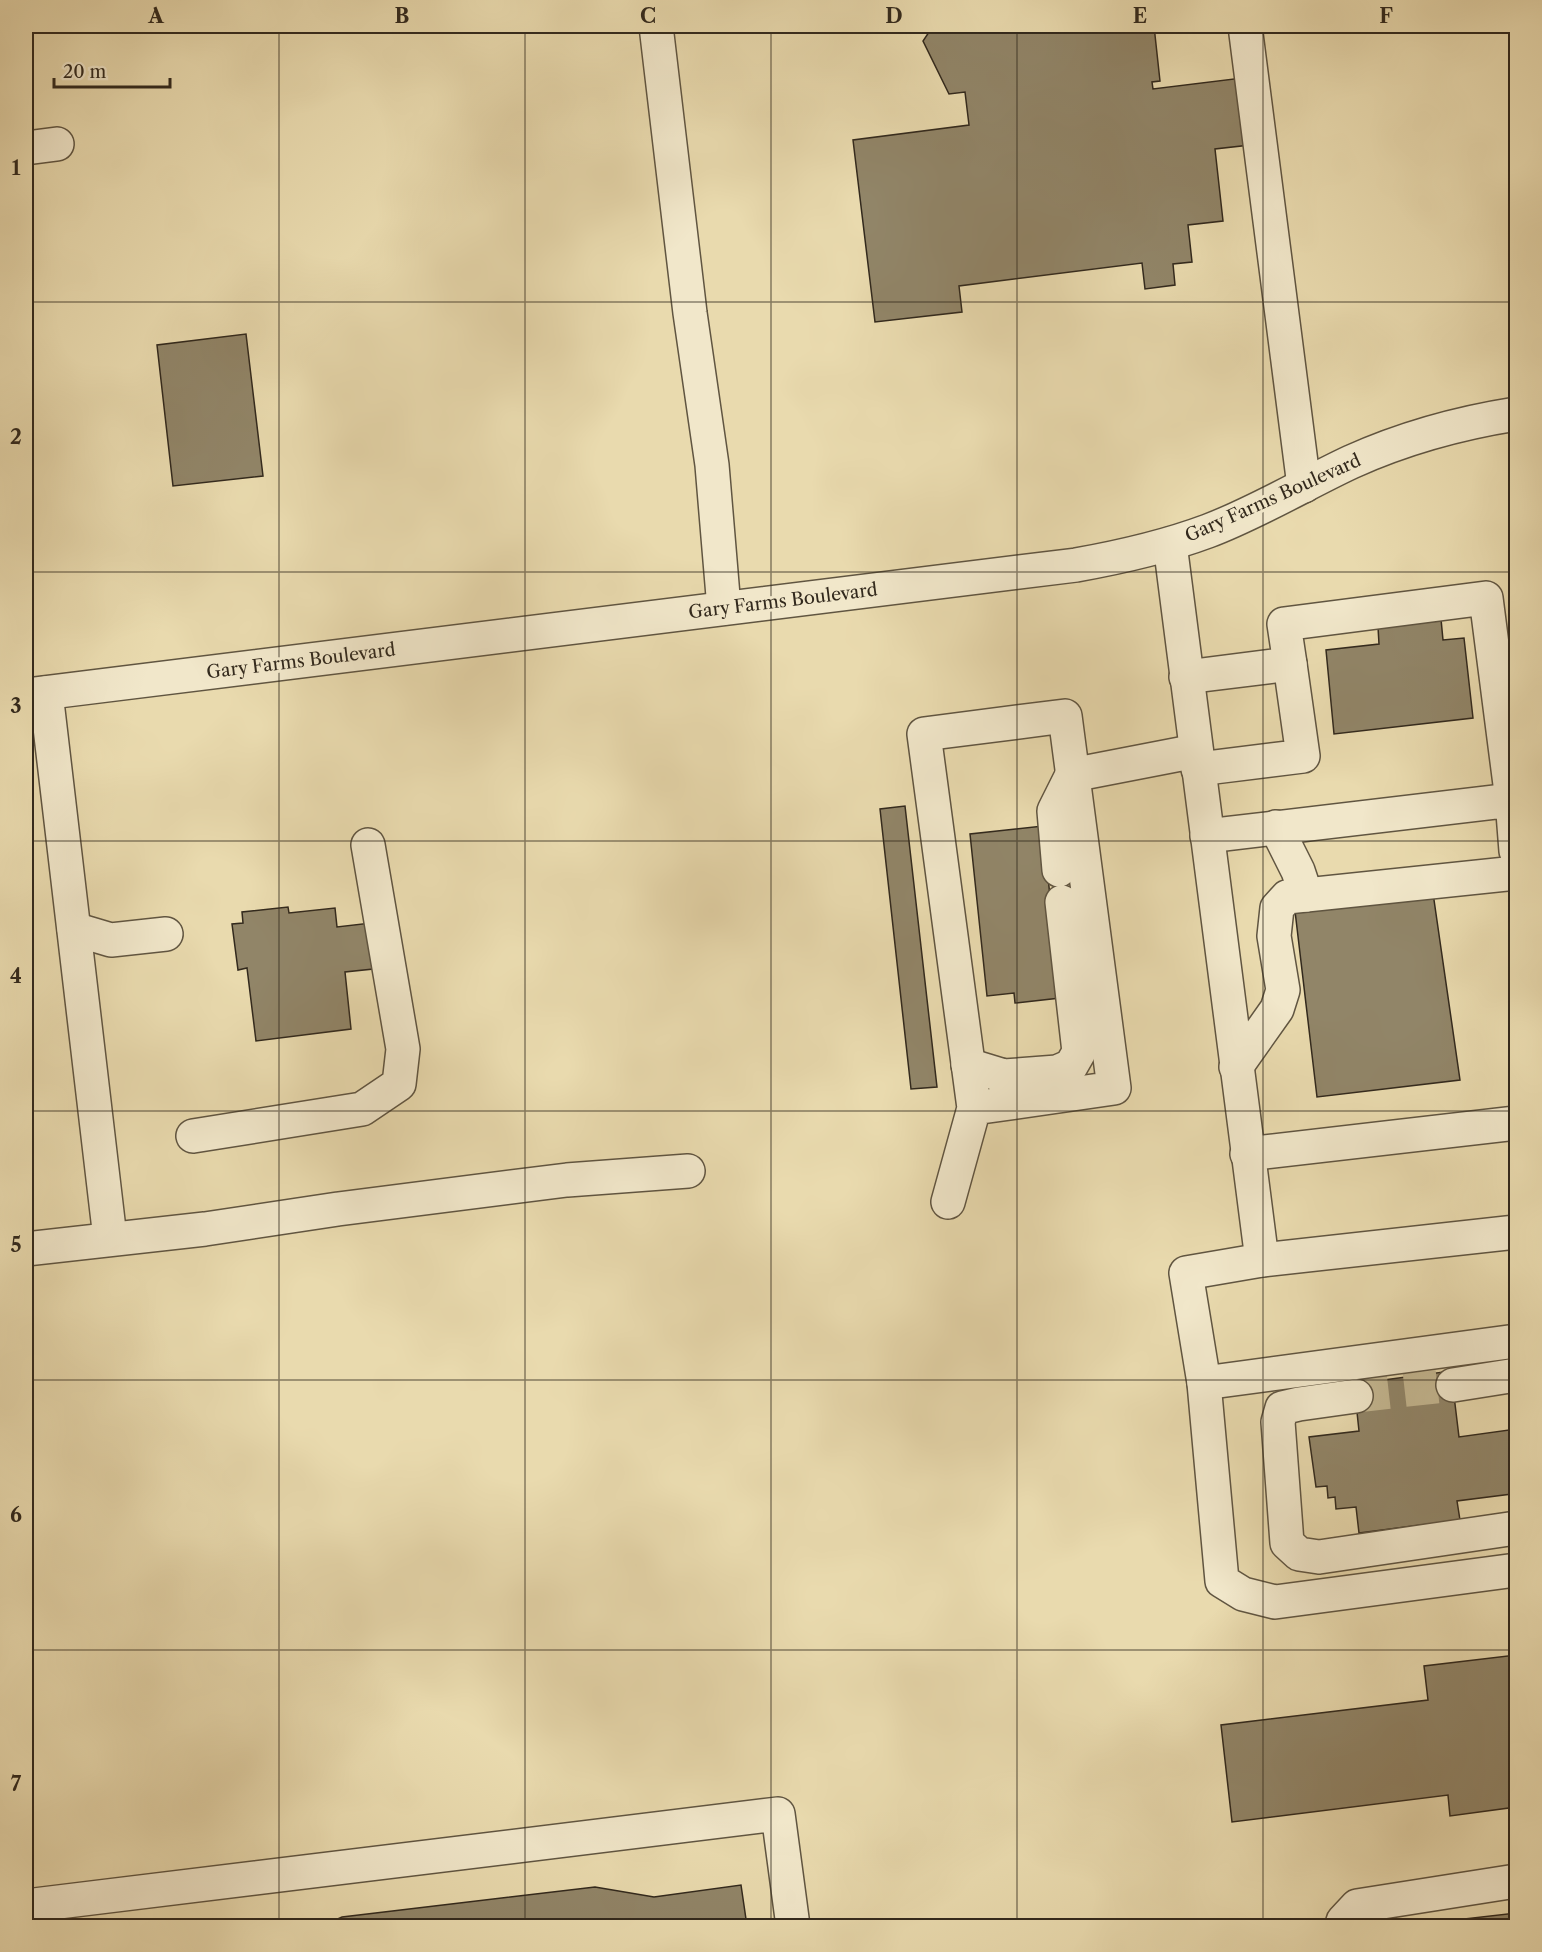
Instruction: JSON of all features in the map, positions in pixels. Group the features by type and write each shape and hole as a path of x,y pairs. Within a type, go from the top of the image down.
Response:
{"street":[{"path":"656,26 690,313 712,465 724,608"},
{"path":"1245,26 1304,486"},
{"name":"Gary Farms Boulevard","path":"36,694 1076,565 1132,555 1210,531 1351,462 1396,443 1428,432 1516,414"},
{"path":"1170,544 1262,1260"},
{"path":"1072,776 1197,760 1303,756 1284,624 1486,598 1512,800 1516,851"},
{"path":"1186,677 1290,664"},
{"path":"36,694 74,929 110,1238"},
{"path":"948,1202 974,1108 924,734 1065,716 1114,1088 974,1108"},
{"path":"1059,870 1054,811 1072,776"},
{"path":"1206,836 1512,800"},
{"path":"1276,827 1298,871 1306,895"},
{"path":"193,1136 362,1109 399,1084 403,1049 368,846"},
{"path":"1236,1067 1277,1009 1283,990 1274,936 1277,908 1287,897 1516,873"},
{"path":"968,1065 1004,1076 1057,1072 1071,1066 1079,1052 1062,902"},
{"path":"74,929 111,940 166,934"},
{"path":"1247,1154 1516,1123"},
{"path":"26,1249 205,1228 567,1179 688,1171"},
{"path":"1516,1232 1262,1260 1186,1273 1204,1383 1222,1581 1243,1594 1275,1602 1516,1570"},
{"path":"1204,1383 1516,1341"},
{"path":"1453,1384 1516,1375"},
{"path":"1356,1396 1282,1408 1278,1422 1287,1543 1299,1554 1319,1557 1516,1528"},
{"path":"1275,1602 1299,1554"},
{"path":"26,1906 778,1814 793,1926"},
{"path":"1342,1926 1343,1921 1357,1906 1516,1881"}],"building":[{"path":"933,26 1154,26 1160,81 1152,82 1153,89 1242,78 1250,145 1215,149 1223,221 1188,225 1192,262 1173,264 1175,285 1145,289 1142,263 959,286 962,312 875,322 853,140 969,125 965,92 949,94 923,41"},
{"path":"246,334 263,476 173,486 157,345"},
{"path":"1441,619 1443,640 1464,638 1473,718 1334,734 1326,650 1379,644 1378,627"},
{"path":"905,806 937,1087 911,1089 880,809"},
{"path":"1043,826 1060,998 1015,1003 1014,993 987,996 970,834"},
{"path":"1433,893 1460,1080 1317,1097 1295,911"},
{"path":"288,907 289,913 335,908 337,927 397,920 402,966 345,972 351,1029 256,1041 247,968 238,970 232,924 243,923 242,912"},
{"path":"1451,1371 1459,1437 1516,1429 1516,1492 1457,1501 1460,1520 1359,1533 1356,1507 1336,1509 1335,1497 1328,1498 1327,1486 1316,1487 1309,1437 1359,1431 1354,1384"},
{"path":"1516,1655 1516,1807 1450,1816 1448,1795 1232,1822 1221,1725 1428,1700 1424,1666"},
{"path":"741,1885 747,1926 322,1926 342,1917 595,1887 654,1897"},
{"path":"1516,1913 1516,1926 1403,1926"}],"tunnel":[{"path":"1356,1396 1453,1385"}]}
